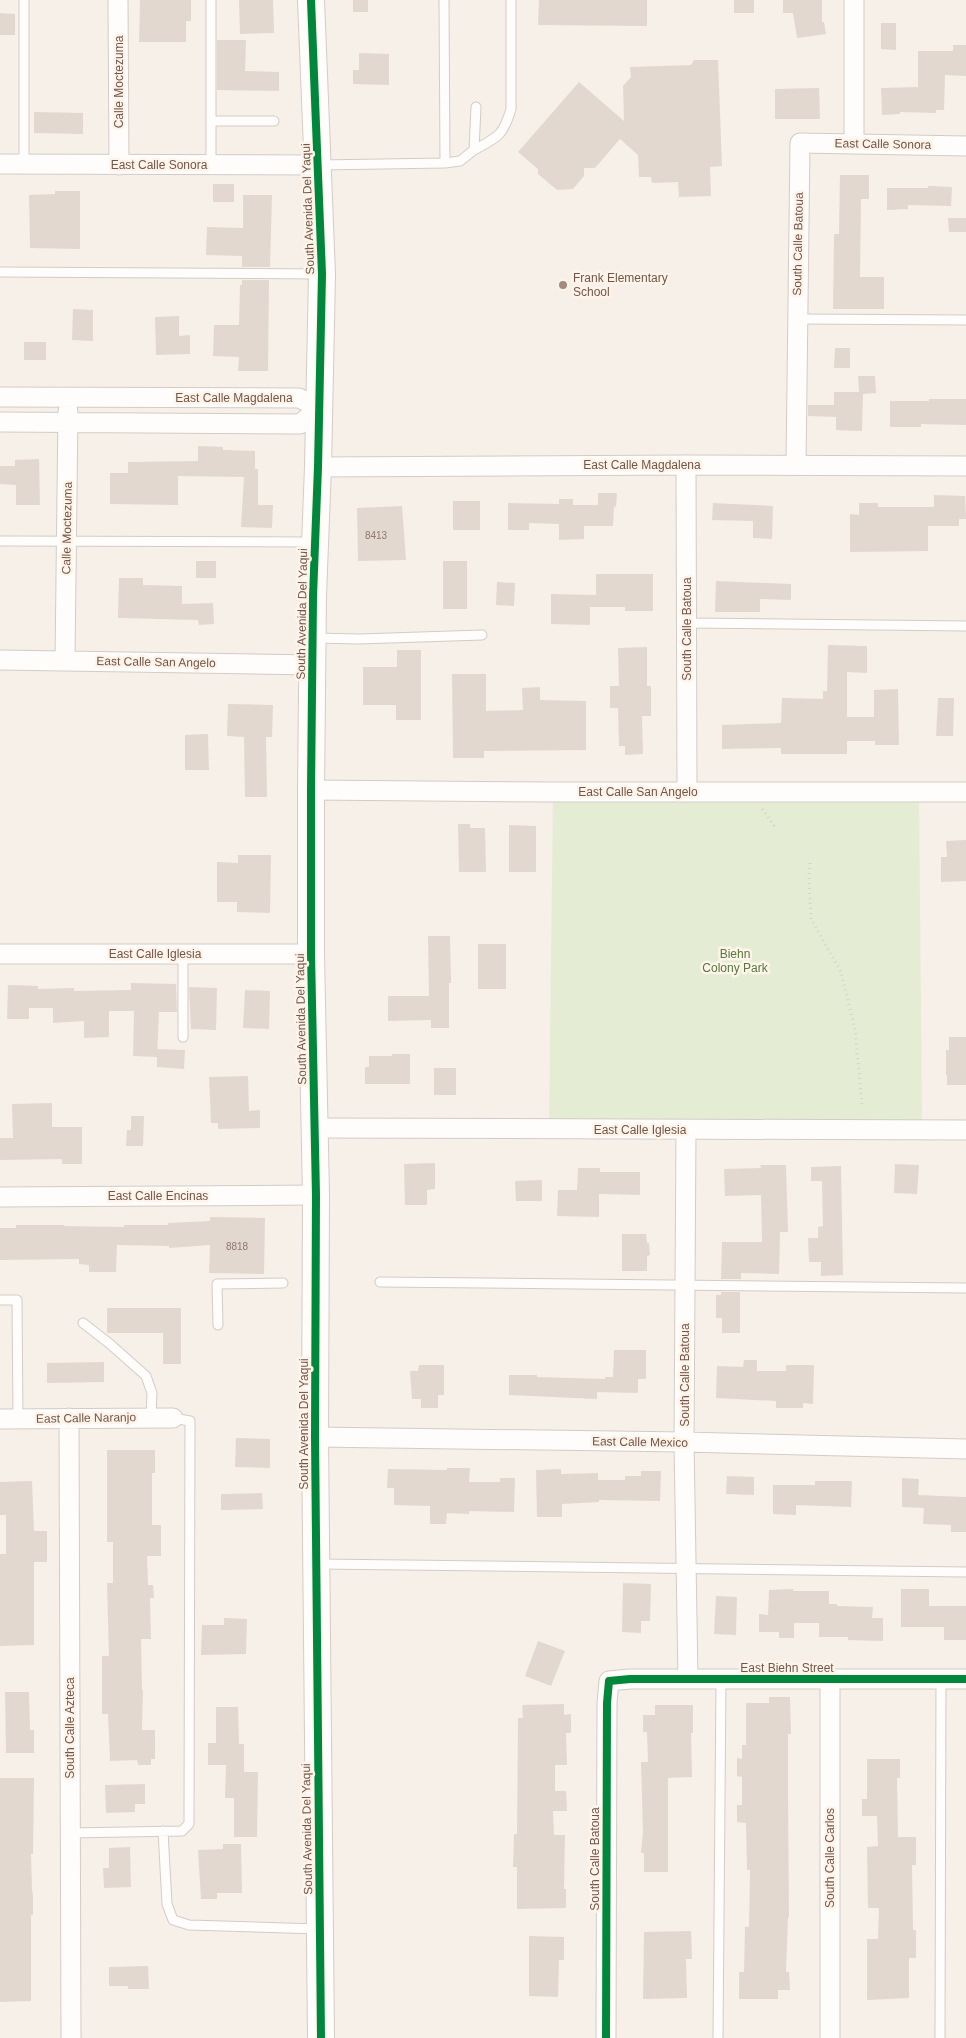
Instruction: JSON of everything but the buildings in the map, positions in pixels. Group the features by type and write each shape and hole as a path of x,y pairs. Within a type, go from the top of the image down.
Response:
{"street":[{"name":"Calle Moctezuma","path":"118,0 119,165"},
{"name":"South Avenida Del Yaqui","path":"311,0 322,274 320,408 314,542 311,790 311,954 316,1195 314,1438 321,2038"},
{"path":"854,0 854,144"},
{"name":"East Calle Sonora","path":"800,144 966,146"},
{"name":"South Calle Batoua","path":"796,465 800,144"},
{"name":"East Calle Sonora","path":"0,164 318,165"},
{"name":"East Calle Magdalena","path":"0,396 299,398 320,408 300,424 0,422"},
{"name":"Calle Moctezuma","path":"65,660 68,397"},
{"name":"South Calle Batoua","path":"686,465 687,792"},
{"name":"East Calle Magdalena","path":"318,467 966,466"},
{"name":"East Calle San Angelo","path":"0,660 312,665"},
{"name":"East Calle San Angelo","path":"311,790 966,792"},
{"name":"East Calle Iglesia","path":"0,954 311,954"},
{"name":"East Calle Iglesia","path":"315,1128 966,1130"},
{"name":"South Calle Batoua","path":"686,1130 684,1442 688,1679"},
{"name":"East Calle Encinas","path":"0,1197 316,1195"},
{"name":"South Calle Azteca","path":"69,1418 71,2038"},
{"name":"East Calle Naranjo","path":"9,1419 173,1418"},
{"name":"East Calle Mexico","path":"314,1438 684,1442 966,1449"},
{"name":"East Biehn Street","path":"609,1681 688,1679 966,1679"},
{"name":"South Calle Carlos","path":"830,1679 830,2038"},
{"name":"South Calle Batoua","path":"606,2038 607,1703 609,1681"}],"lane":[{"path":"24,0 24,164"},
{"path":"210,0 211,165"},
{"path":"444,0 444,163"},
{"path":"318,165 444,163 460,160 497,138 507,122 511,109 511,0"},
{"path":"474,150 476,107"},
{"path":"211,121 274,121"},
{"path":"0,272 322,274"},
{"path":"798,319 966,320"},
{"path":"0,540 67,542 314,542"},
{"path":"687,623 966,626"},
{"path":"312,638 358,639 482,635"},
{"path":"183,954 183,1037"},
{"path":"380,1282 966,1288"},
{"path":"218,1326 217,1284 283,1283"},
{"path":"0,1300 17,1300 9,1419"},
{"path":"83,1323 146,1376 152,1393 151,1418"},
{"path":"70,1833 182,1831 189,1824 190,1421 173,1418"},
{"path":"316,1564 966,1572"},
{"path":"718,2038 721,1679"},
{"path":"940,2038 941,1679"},
{"path":"163,1831 167,1904 173,1920 189,1925 320,1929"}],"path":[{"path":"762,808 776,826"},
{"path":"810,863 811,919 842,972 855,1030 862,1104"}],"green space":[{"name":"Biehn Colony Park","path":"553,792 919,792 922,1130 549,1129"}],"cycle path":[{"path":"311,0 322,274 313,596 311,790 311,954 316,1195 315,1437 321,2038"},
{"path":"606,2038 607,1703 609,1681 630,1679 966,1679"}],"place":[{"name":"Frank Elementary School","path":"563,285"}]}
